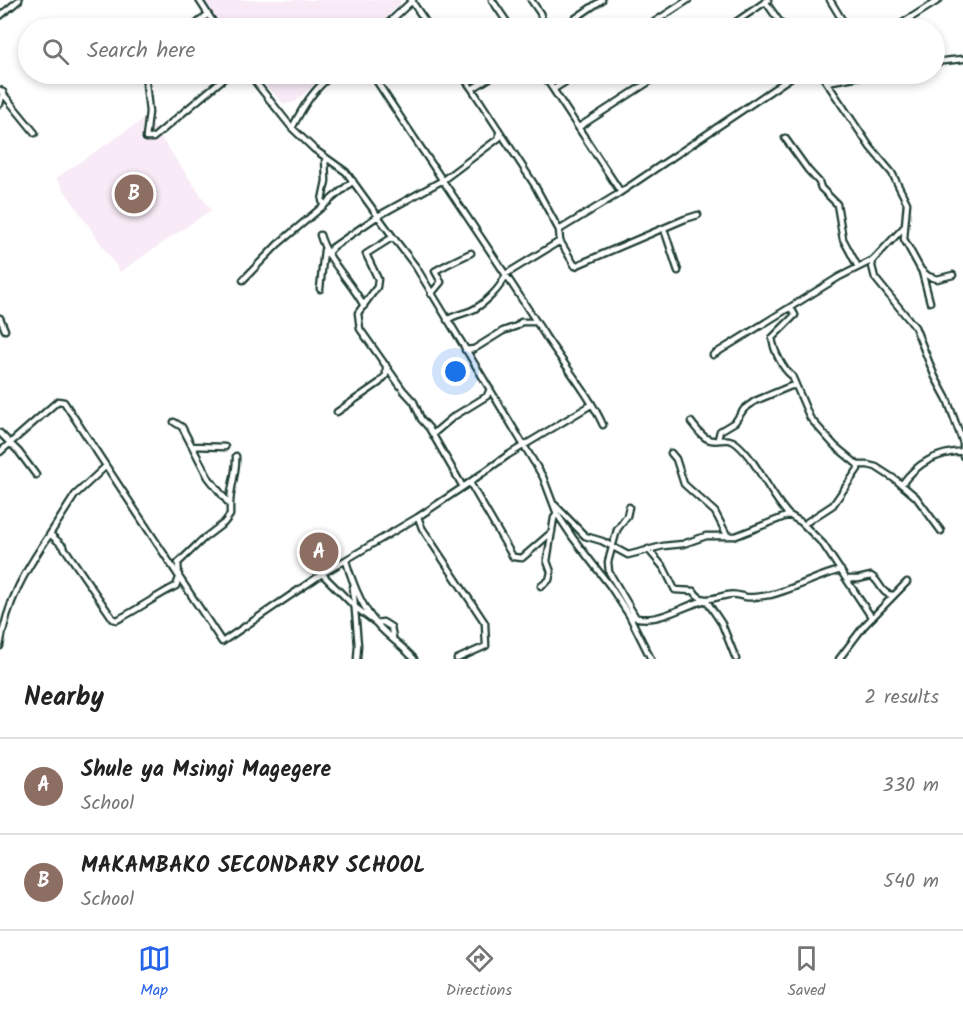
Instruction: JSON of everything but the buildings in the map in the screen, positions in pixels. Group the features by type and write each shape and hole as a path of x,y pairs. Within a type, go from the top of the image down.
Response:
{"street":[{"path":"0,16 19,0"},
{"path":"199,0 211,18"},
{"path":"492,0 504,18"},
{"path":"531,0 542,18"},
{"path":"588,0 592,7"},
{"path":"576,18 602,0"},
{"path":"660,18 688,0"},
{"path":"830,0 842,18"},
{"path":"910,18 939,0"},
{"path":"394,18 412,1 423,18"},
{"path":"741,18 766,1 777,18"},
{"path":"203,18 208,14"},
{"path":"945,61 963,59"},
{"path":"146,84 149,112 146,138 153,138 216,84"},
{"path":"257,84 292,128 314,149 346,172 416,267 543,477 557,514 629,615 651,659"},
{"path":"292,128 301,110 320,84"},
{"path":"379,84 507,274 598,413 603,425"},
{"path":"468,84 534,184 559,230 560,241 575,266 698,216"},
{"path":"472,89 480,84"},
{"path":"550,84 620,191"},
{"path":"554,89 562,84"},
{"path":"579,126 645,84"},
{"path":"559,230 781,84"},
{"path":"828,84 904,194 907,203 904,239 924,276 930,302"},
{"path":"0,104 2,91"},
{"path":"2,91 35,133"},
{"path":"327,254 333,247 378,216 443,180 499,138 499,130"},
{"path":"785,138 819,182 821,188 837,204 843,239 858,267"},
{"path":"324,206 322,200 326,181 325,157"},
{"path":"243,280 278,244 353,181"},
{"path":"713,355 873,260 905,226"},
{"path":"664,229 678,271"},
{"path":"320,235 327,254 353,286 364,306"},
{"path":"393,237 366,254 378,279 377,287 358,314 360,329 414,402 421,419 463,487"},
{"path":"447,320 462,312 470,311 498,290 507,274 560,241"},
{"path":"320,289 324,247"},
{"path":"431,294 441,282 435,271 471,253"},
{"path":"873,260 875,278 915,327 935,377 947,399 963,443 963,456"},
{"path":"921,270 937,279 953,275"},
{"path":"791,308 795,315 772,338 773,348 792,376 815,424 841,452 858,465 876,467 902,484 916,497 941,531"},
{"path":"0,318 5,330"},
{"path":"465,350 474,349 521,322 537,322"},
{"path":"337,412 379,383 386,375 386,365"},
{"path":"718,439 720,431 735,422 744,409 755,401 796,386"},
{"path":"432,434 453,417 487,396 490,389"},
{"path":"0,452 58,401 64,402 222,642 322,574 418,517 524,446 591,405"},
{"path":"174,422 182,427 208,477 230,505"},
{"path":"691,422 708,439 712,441 730,439 741,448 771,493 789,515 814,534 872,618"},
{"path":"0,433 36,475"},
{"path":"192,446 225,447"},
{"path":"902,484 925,461 941,454 963,451"},
{"path":"671,453 676,459 684,484 715,512 727,535"},
{"path":"50,534 63,546 113,619 117,620 176,586 179,578 177,563 224,523 230,515 231,488 237,470 236,456"},
{"path":"807,522 833,505 858,469 858,465"},
{"path":"0,646 3,625 12,597 23,576 75,495 105,466"},
{"path":"470,483 513,556 522,558 552,532"},
{"path":"553,503 585,536 628,555 648,549 683,544 706,536 736,536 789,515"},
{"path":"629,507 627,516 617,530 608,562 609,573 637,618"},
{"path":"541,586 549,580 551,572 547,561 554,518 557,514"},
{"path":"418,517 422,528 485,623 486,646 457,659"},
{"path":"648,549 664,568 675,590 694,591 699,598 706,600 722,624 736,659"},
{"path":"346,561 353,584 357,659"},
{"path":"629,615 637,618 668,616 692,603 729,594 746,597 769,595 841,570"},
{"path":"322,574 355,607 394,638 414,659"},
{"path":"847,579 870,576 874,578 883,592 894,595"},
{"path":"839,659 872,618 907,582"},
{"path":"353,584 376,623"}],"shaded area":[{"path":"199,0 400,0 401,2 387,18 211,18"},
{"path":"264,84 315,84 295,102 284,104"},
{"path":"147,117 211,210 120,272 56,178"}],"place":[{"name":"MAKAMBAKO SECONDARY SCHOOL","path":"134,194"},
{"name":"Shule ya Msingi Magegere","path":"319,552"}]}
